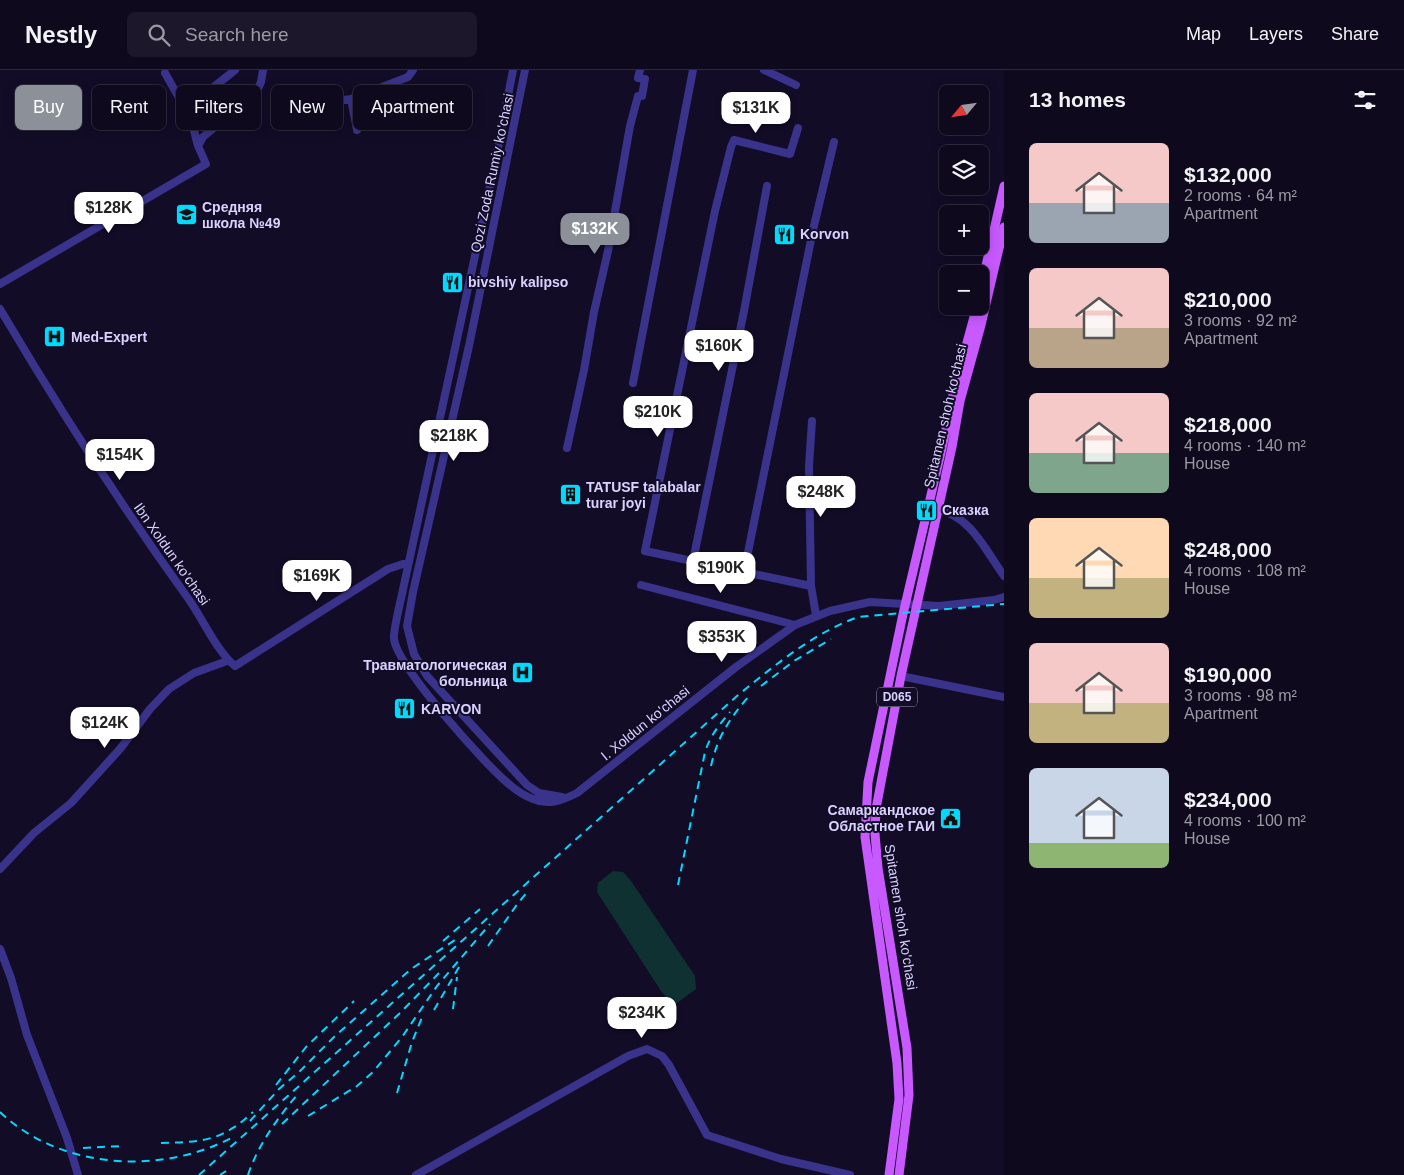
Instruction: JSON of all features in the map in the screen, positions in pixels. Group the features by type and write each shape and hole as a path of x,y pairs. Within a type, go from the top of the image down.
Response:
{"main road":[{"path":"986,265 1004,186"},
{"name":"Spitamen shoh ko'chasi","path":"899,1175 909,1095 907,1048 878,868 874,834 876,809 901,676 952,447 960,401 981,325 1004,227"},
{"name":"Spitamen shoh ko'chasi","path":"889,1175 899,1099 897,1063 869,869 865,837 865,811 868,782 905,604 953,394 975,315"}],"street":[{"path":"217,85 235,70"},
{"path":"198,146 203,137 256,93 261,82 263,70"},
{"path":"343,100 408,77 413,70"},
{"name":"Qozi Zoda Rumiy ko'chasi","path":"514,70 394,639 405,665 450,721 502,778 528,797 550,802"},
{"name":"Qozi Zoda Rumiy ko'chasi","path":"525,70 495,224 407,626 414,654 427,676 527,785 538,794 545,796 569,797"},
{"path":"567,448 608,251 630,126 638,96 642,96 645,79 638,78 640,70"},
{"path":"633,383 693,70"},
{"path":"764,70 796,85"},
{"path":"165,73 176,92"},
{"path":"350,99 353,112"},
{"path":"798,128 790,154 734,140 715,211 645,551 811,586"},
{"path":"0,284 206,164 194,130"},
{"path":"744,572 813,230 834,142"},
{"path":"693,561 744,311 767,186"},
{"name":"Ibn Xoldun ko'chasi","path":"0,309 94,462 200,616 227,661"},
{"path":"812,421 809,466 811,586 816,615"},
{"path":"938,510 946,511 959,518 984,546 1004,576"},
{"path":"0,869 34,833 77,796 120,749 150,709 168,689 194,673 227,661 234,666 388,569 409,562"},
{"path":"641,585 795,625"},
{"name":"I. Xoldun ko'chasi","path":"550,802 559,801 577,793 736,667 795,625 816,615 870,602 938,606 1004,598"},
{"path":"901,676 1004,697"},
{"path":"0,949 11,978 27,1036 67,1138 78,1175"},
{"path":"416,1175 628,1056 647,1049 662,1056 669,1065 707,1135 781,1158 850,1175"}],"green space":[{"path":"613,871 623,872 631,881 695,976 696,989 673,1006 661,991 597,892 598,883"}],"railway":[{"path":"199,1175 737,696 794,651 825,632 858,617 1004,604"},
{"path":"761,686 794,661 831,639"},
{"path":"711,766 721,736 736,711 750,695"},
{"path":"678,885 705,752 712,736 730,712"},
{"path":"488,946 529,890"},
{"path":"443,941 480,909"},
{"path":"308,1116 357,1086 373,1072 402,1037 437,986 490,924"},
{"path":"250,1121 279,1089 334,1037 411,969 455,940"},
{"path":"434,1010 459,967"},
{"path":"282,1124 400,1013 439,973"},
{"path":"453,1009 457,977"},
{"path":"276,1085 306,1047 354,1001"},
{"path":"397,1093 412,1042 423,1015"},
{"path":"248,1175 257,1153 269,1133 297,1095"},
{"path":"0,1112 25,1132 53,1146 83,1156 114,1161 146,1161 177,1157 207,1149 235,1136"},
{"path":"161,1143 197,1141 215,1137 234,1127 253,1112"},
{"path":"83,1148 122,1146"},
{"path":"220,1175 226,1171"}],"place":[{"name":"Средняя школа №49","path":"186,215"},
{"name":"Korvon","path":"784,234"},
{"name":"bivshiy kalipso","path":"452,282"},
{"name":"Med-Expert","path":"55,337"},
{"name":"TATUSF talabalar turar joyi","path":"570,495"},
{"name":"Сказка","path":"926,510"},
{"name":"Травматологическая больница","path":"523,673"},
{"name":"KARVON","path":"405,709"},
{"name":"Самаркандское Областное ГАИ","path":"951,818"}]}
